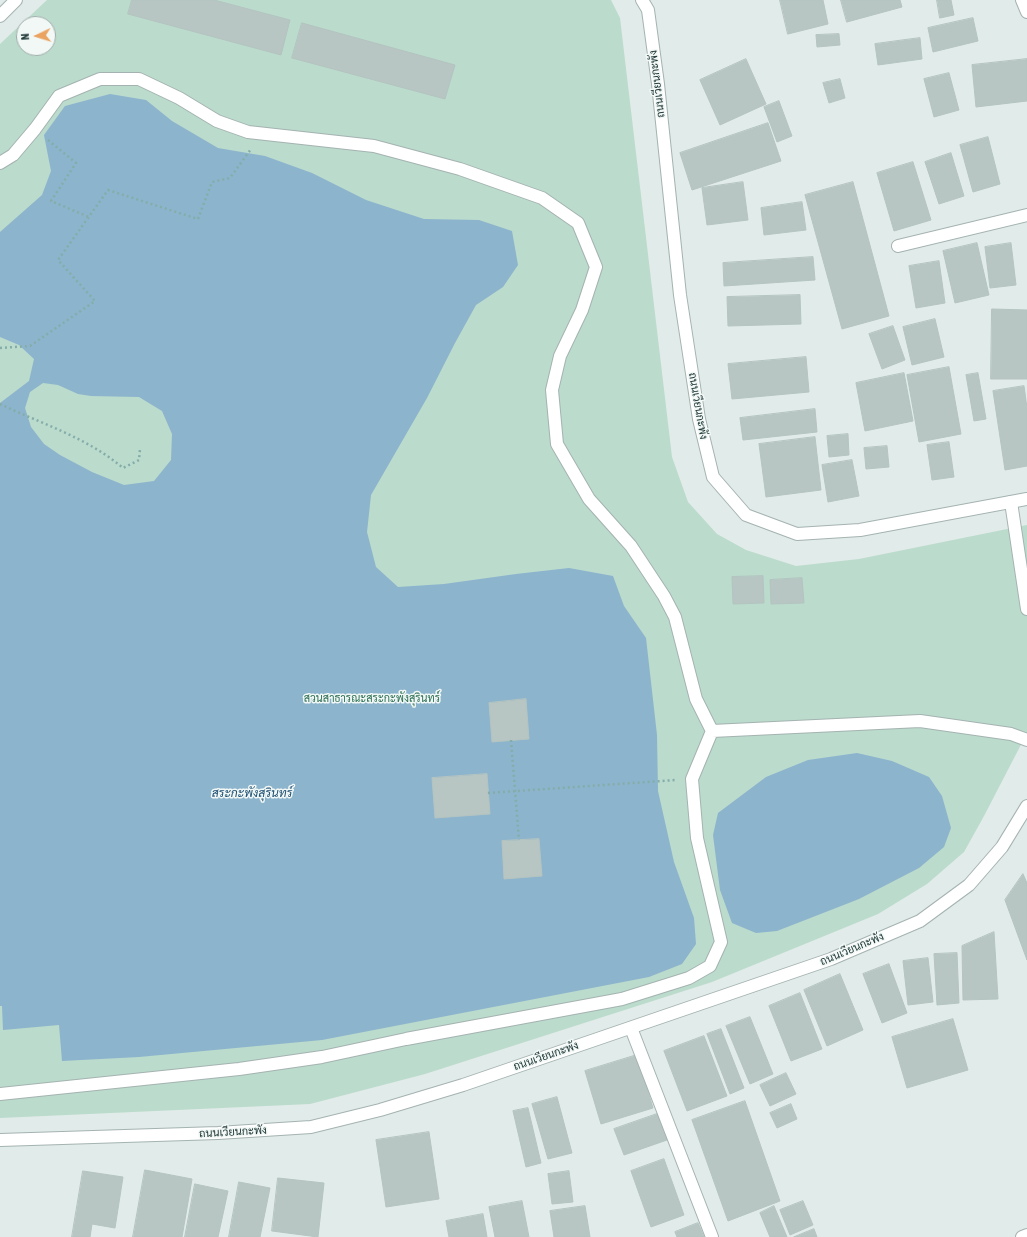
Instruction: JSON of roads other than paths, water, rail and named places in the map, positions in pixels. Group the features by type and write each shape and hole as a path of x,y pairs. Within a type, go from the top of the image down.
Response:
{"street":[{"path":"0,16 16,0"},
{"name":"ถนนเวียนกะพัง","path":"642,0 648,10 680,295 699,419 713,477 746,515 797,534 860,530 1027,499"},
{"path":"1022,0 1027,12"},
{"path":"0,163 14,155 59,96 100,79 140,79 179,98 217,121 248,132 374,146 460,170 542,198 578,223 596,267 582,310 560,356 552,390 558,444 589,499 631,546 664,596 675,617 696,699 712,731 692,778 697,838 721,942 710,966 689,978 622,999 406,1039 322,1057 239,1069 0,1094"},
{"path":"898,246 1027,215"},
{"path":"1010,502 1027,609"},
{"path":"712,731 920,721 1011,734 1027,740"},
{"name":"ถนนเวียนกะพัง","path":"0,1140 218,1133 311,1127 380,1110 463,1085 831,959 920,920 969,885 1002,847 1027,806"},
{"path":"630,1028 712,1237"},
{"path":"1022,1237 1027,1235"}],"water":[{"name":"สระกะพังสุรินทร์","path":"110,94 146,100 172,121 218,148 265,156 312,173 366,200 424,219 479,220 512,231 518,265 503,287 476,305 427,398 371,495 367,532 376,567 398,587 444,584 569,568 613,576 624,606 646,638 657,735 658,791 674,862 694,918 696,944 682,964 649,977 322,1040 139,1057 62,1061 59,1025 3,1030 2,1006 0,1006 0,403 29,381 34,359 19,345 0,337 0,232 42,195 51,171 44,135 65,106","holes":["43,383 58,385 78,394 91,396 139,397 162,411 172,434 171,460 154,481 124,485 92,472 60,455 44,444 31,427 25,408 30,392"]},
{"path":"857,753 892,761 929,777 942,796 951,828 944,847 919,868 859,899 777,931 756,933 732,923 720,890 713,835 718,813 766,777 808,760"}],"park label":[{"name":"สวนสาธารณะสระกะพังสุรินทร์","path":"372,699"}]}
